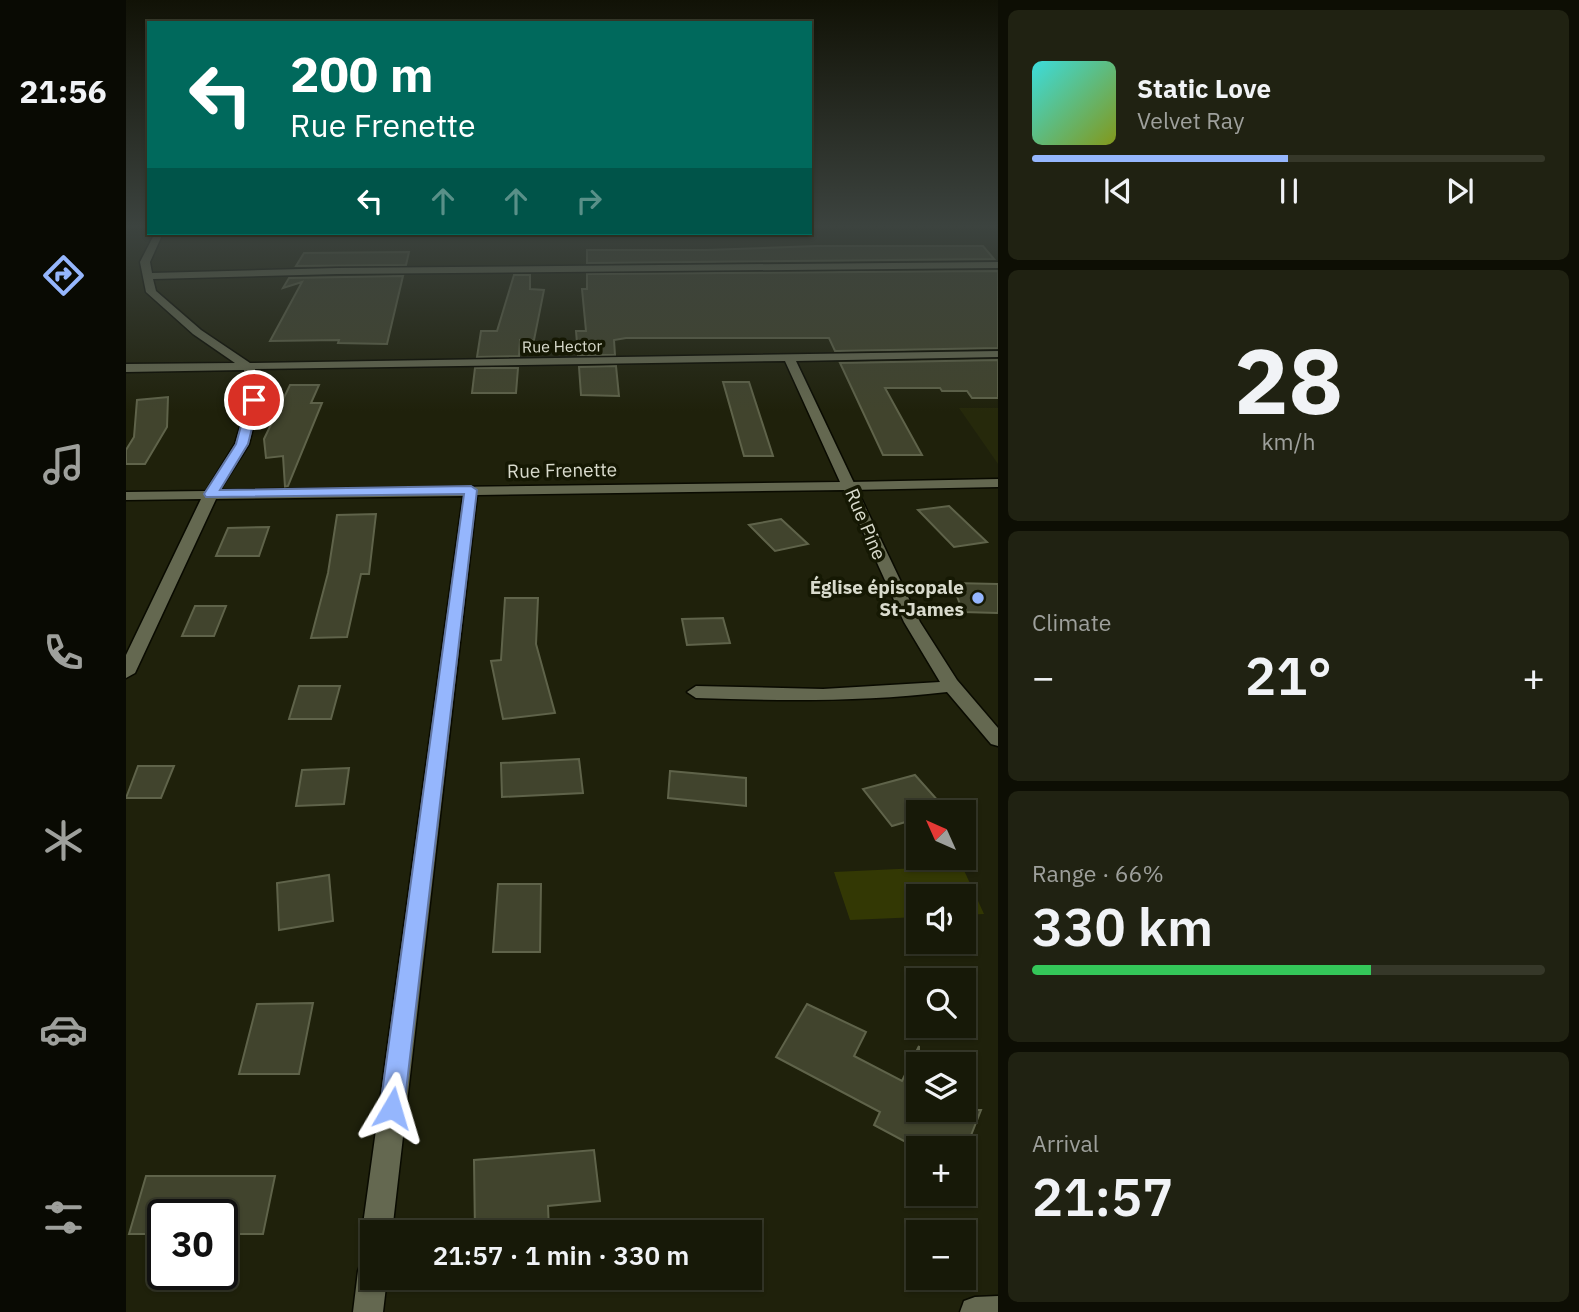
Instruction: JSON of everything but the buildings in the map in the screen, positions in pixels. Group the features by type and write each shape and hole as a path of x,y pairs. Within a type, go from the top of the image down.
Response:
{"street":[{"path":"126,673 211,494 242,444 254,400 249,367 197,332 150,292 150,288"},
{"name":"Rue Hector","path":"126,368 998,354"},
{"name":"Rue Pine","path":"789,358 878,555 950,686 998,740"},
{"name":"Rue Frenette","path":"126,496 849,486"},
{"path":"379,1220 471,490"},
{"path":"696,692 840,696 892,694 950,686"},
{"path":"368,1312 371,1290"},
{"path":"975,1312 998,1311"}],"lane":[{"name":"Rue Frenette","path":"849,486 998,483"}],"shaded area":[{"path":"959,408 998,408 998,464"},
{"path":"906,869 964,870 970,884 906,884 906,918 850,920 834,872"},
{"path":"976,897 984,914 976,914"}],"place":[{"name":"Église épiscopale St-James","path":"978,598"}],"route":[{"path":"254,400 242,444 211,494 471,490 392,1108"}]}
